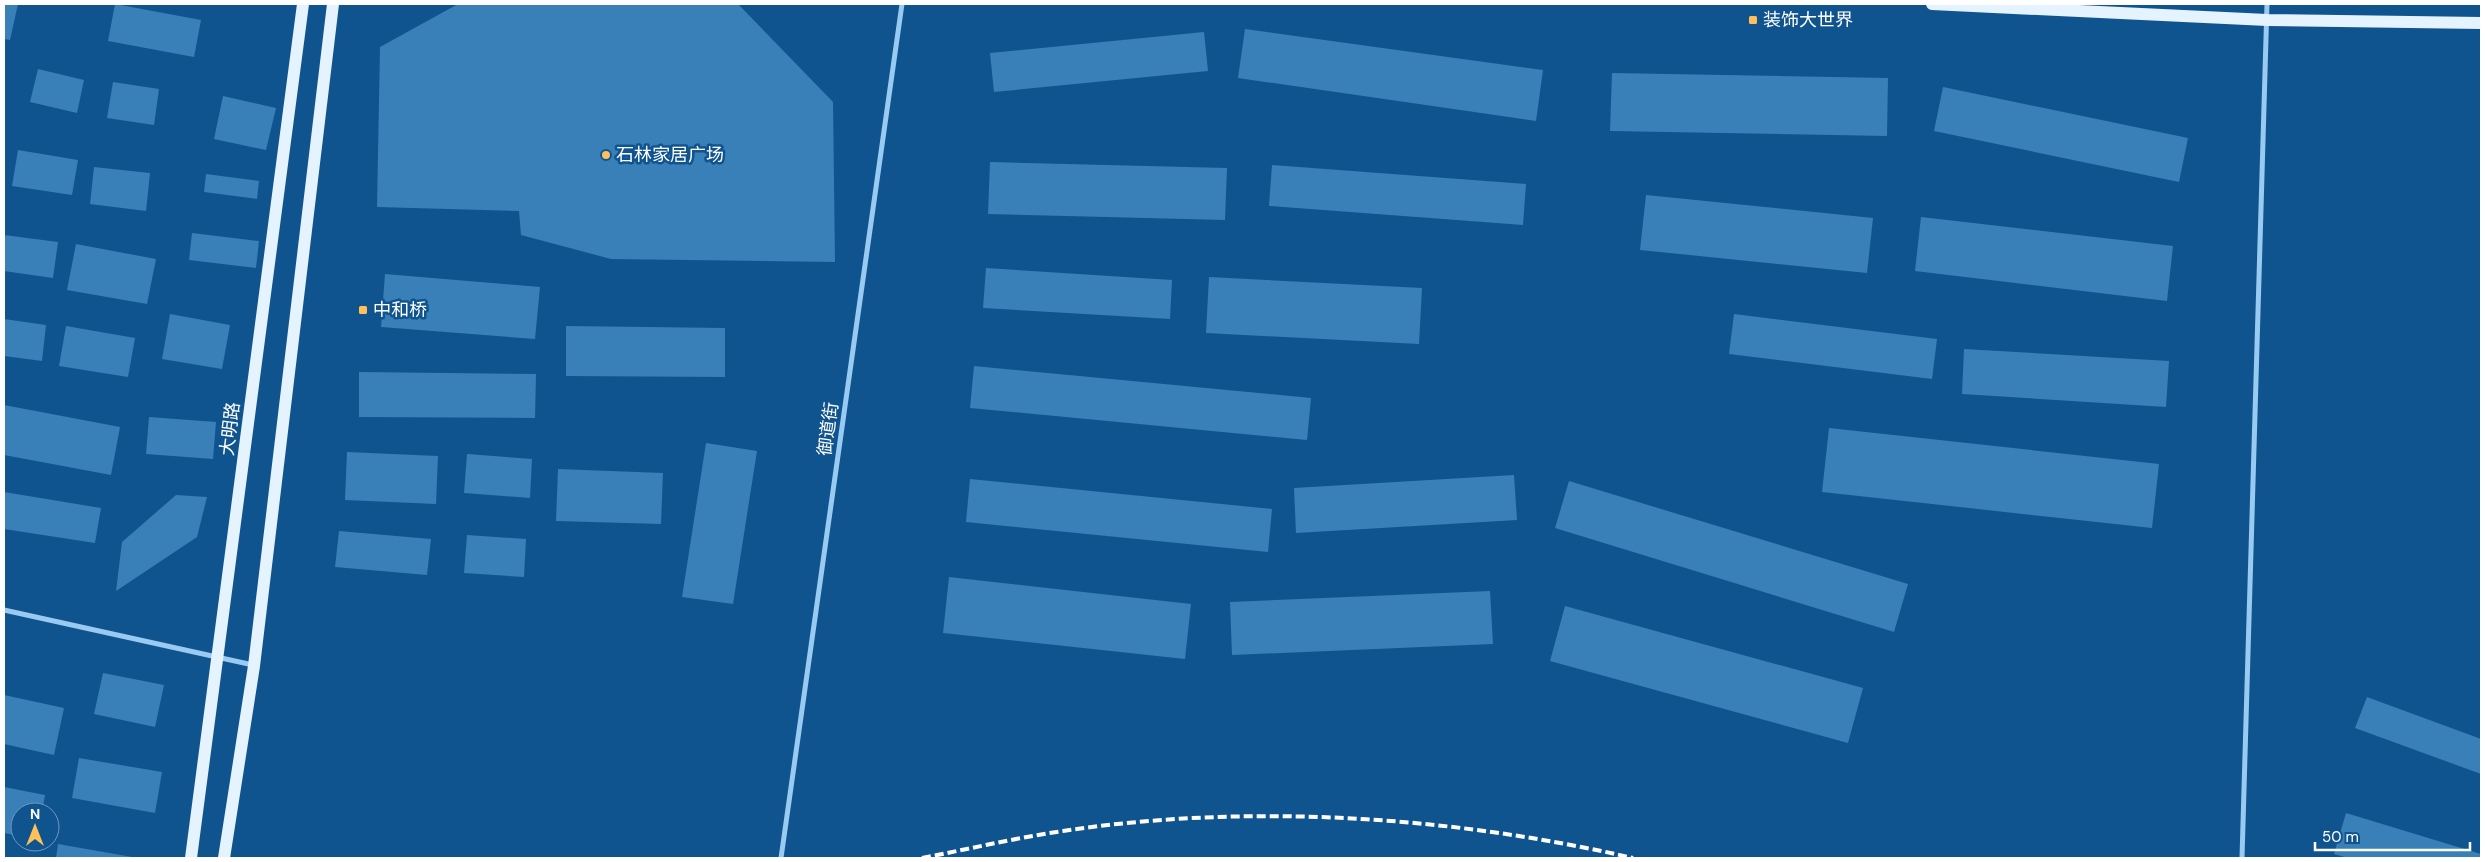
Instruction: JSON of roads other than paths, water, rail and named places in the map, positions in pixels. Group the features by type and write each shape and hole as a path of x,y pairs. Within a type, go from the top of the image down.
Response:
{"main road":[{"name":"大明路","path":"191,858 304,4"},
{"path":"224,858 254,666 333,4"},
{"path":"1932,4 2267,20 2481,23"}],"street":[{"name":"御道街","path":"781,858 902,4"},
{"path":"2242,858 2267,4"},
{"path":"4,610 218,656 254,666"}],"railway":[{"path":"922,858 1045,834 1133,822 1204,817 1276,816 1349,818 1493,832 1633,858"}],"place":[{"name":"装饰大世界","path":"1753,20"},
{"name":"石林家居广场","path":"606,155"},
{"name":"中和桥","path":"363,310"}]}
